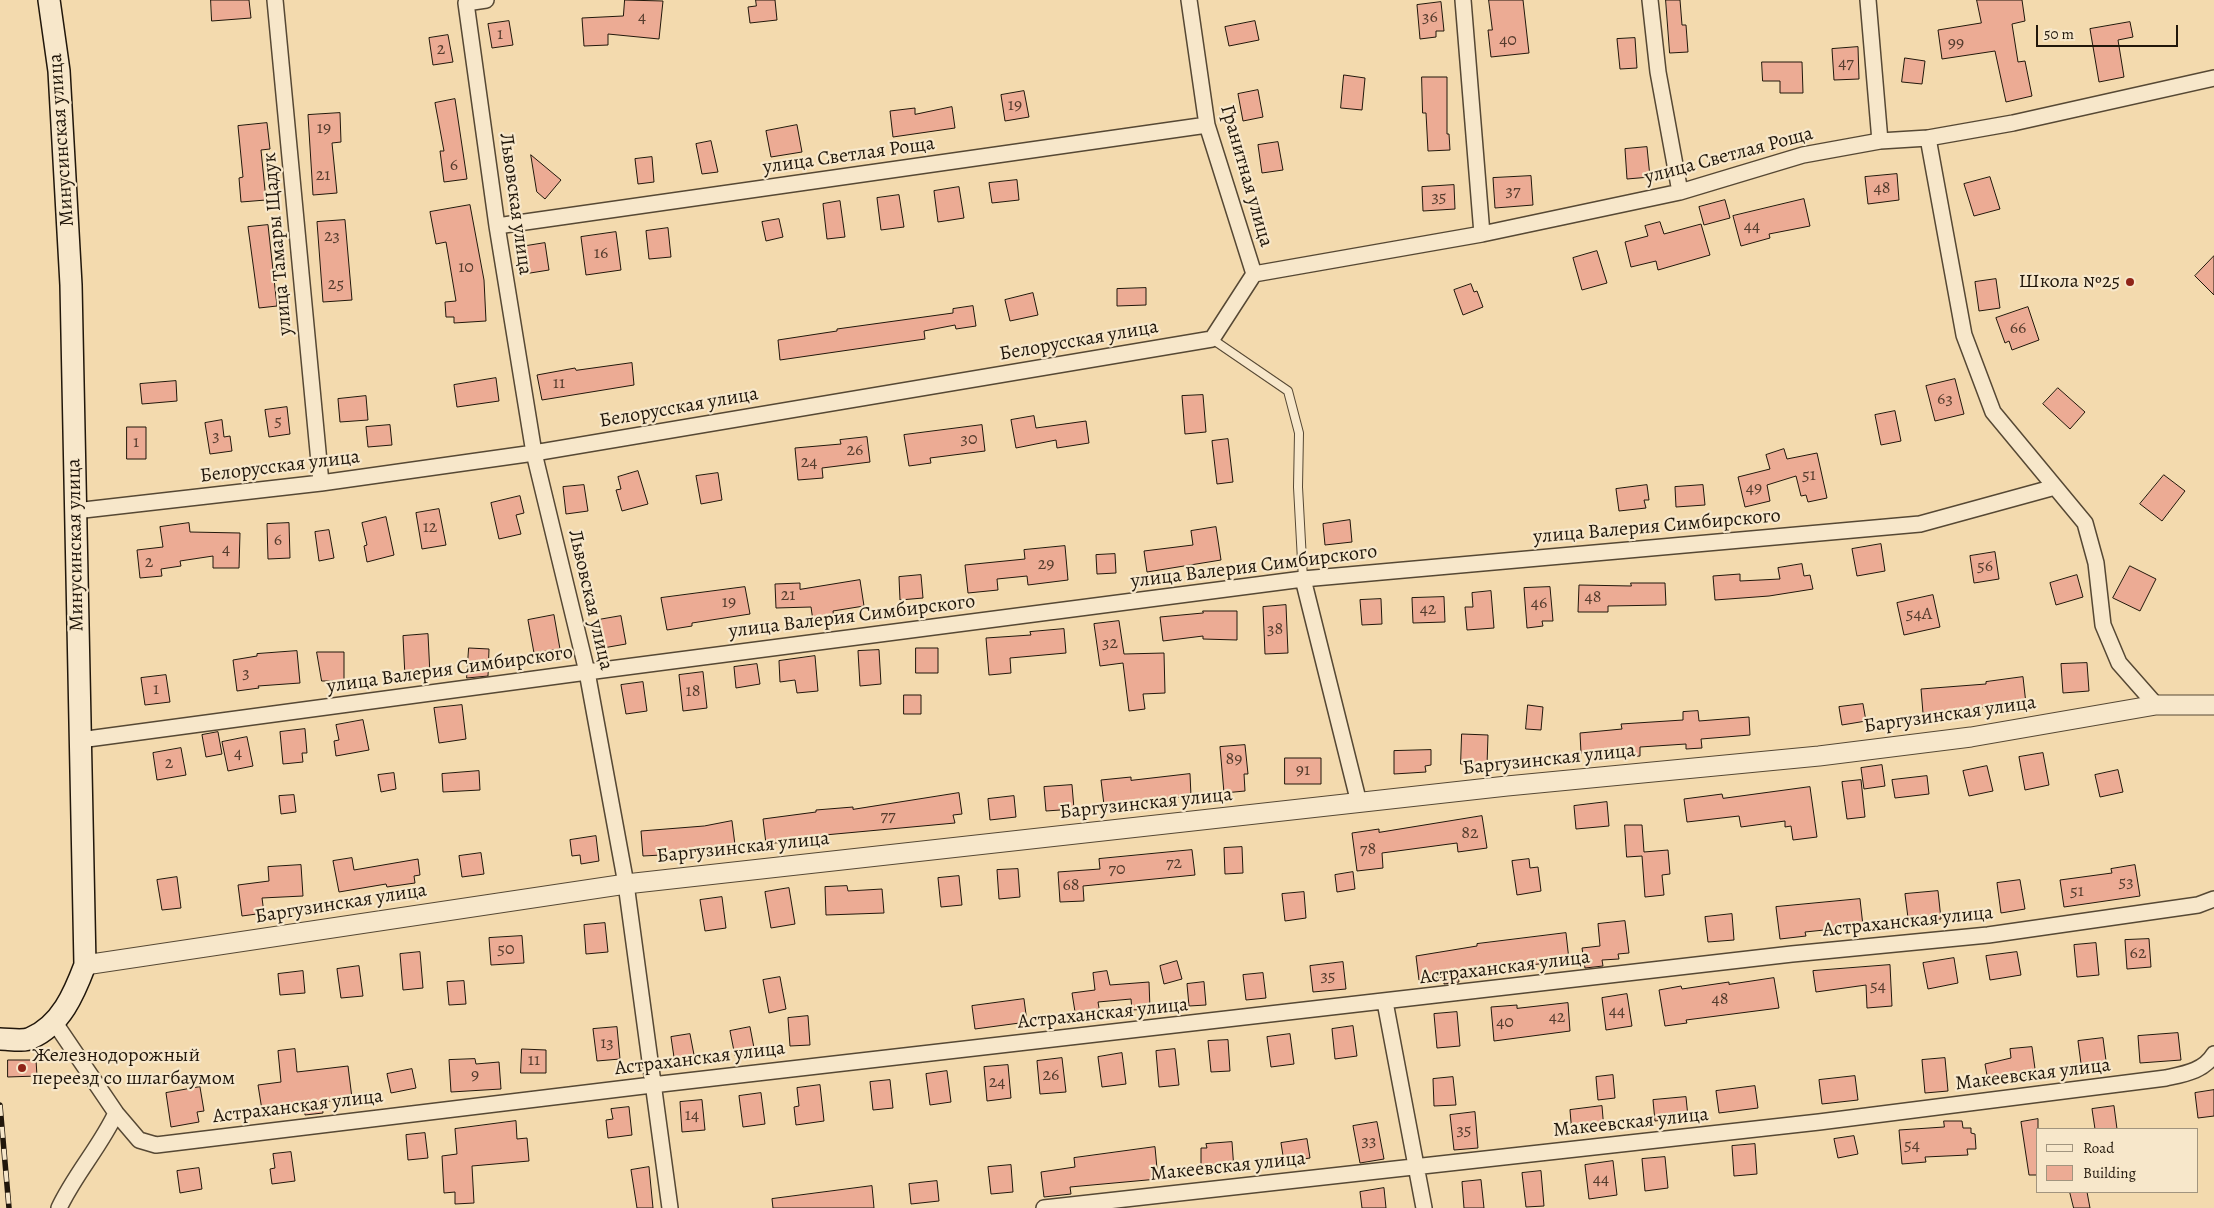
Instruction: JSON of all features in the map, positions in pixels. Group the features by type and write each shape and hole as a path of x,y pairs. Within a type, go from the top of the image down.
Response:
{"main road":[{"name":"Минусинская улица","path":"0,1039 30,1039 55,1023 75,992 85,965 74,511 71,285 59,71 49,0"}],"street":[{"name":"улица Тамары Щадук","path":"275,0 321,483"},
{"name":"Львовская улица","path":"486,0 466,3 497,226 534,453 588,672 626,884 670,1208"},
{"name":"Гранитная улица","path":"1189,0 1207,125 1254,274"},
{"path":"1462,0 1482,234"},
{"path":"1650,0 1658,72 1680,192"},
{"path":"1868,0 1880,141"},
{"name":"улица Светлая Роща","path":"1254,274 1482,234 1680,192 1803,155 1880,141 1928,138 2013,123 2214,78"},
{"name":"улица Светлая Роща","path":"497,226 1207,125"},
{"path":"1928,138 1964,335 1993,412 2085,523 2096,563 2102,625 2119,663 2156,705"},
{"path":"1212,339 1254,274"},
{"name":"Белорусская улица","path":"74,511 321,483 534,453 1212,339"},
{"name":"улица Валерия Симбирского","path":"80,740 1303,579 1920,524 2055,487"},
{"path":"1303,579 1359,804"},
{"name":"Баргузинская улица","path":"85,965 626,884 1359,804 1507,786 1819,756 1962,739 2156,705 2214,705"},
{"name":"Астраханская улица","path":"55,1023 116,1113 139,1140 156,1145 652,1085 1792,954 1988,935 2198,905 2214,899"},
{"path":"1385,1002 1424,1208"},
{"name":"Макеевская улица","path":"1044,1208 1819,1122 2166,1078 2190,1073 2210,1062 2214,1054"},
{"path":"60,1208 72,1182 103,1140 116,1113"}],"lane":[{"path":"1212,339 1288,391 1299,434 1298,487 1303,579"}],"building":[{"path":"211,0 249,0 251,18 212,21"},
{"path":"625,0 663,1 659,39 608,34 608,45 584,46 582,18 623,16"},
{"path":"756,0 775,0 777,20 750,23 748,7 756,6"},
{"path":"1489,0 1523,0 1529,53 1491,57 1488,30 1492,30"},
{"path":"1666,0 1680,0 1682,25 1686,25 1688,52 1670,53"},
{"path":"1977,0 2022,0 2025,21 2012,24 2018,62 2025,61 2032,96 2006,102 1995,51 1942,59 1938,30 1981,23"},
{"path":"1441,2 1444,31 1436,31 1436,37 1420,39 1417,5"},
{"path":"509,21 513,45 492,48 488,24"},
{"path":"1255,21 1259,40 1229,46 1225,27"},
{"path":"2130,22 2133,37 2118,40 2124,77 2099,82 2090,29"},
{"path":"448,35 453,62 433,65 429,38"},
{"path":"1635,38 1637,68 1620,69 1617,39"},
{"path":"1858,47 1859,79 1834,80 1832,49"},
{"path":"1905,58 1925,61 1922,84 1902,82"},
{"path":"1762,62 1802,62 1803,93 1780,93 1780,81 1763,81"},
{"path":"1344,75 1365,78 1362,110 1341,108"},
{"path":"1422,77 1447,77 1447,134 1449,134 1450,150 1428,151 1426,113 1423,113"},
{"path":"1258,90 1263,117 1243,121 1238,94"},
{"path":"1024,91 1029,117 1005,121 1001,95"},
{"path":"455,99 467,179 444,182 440,151 444,151 435,103"},
{"path":"952,107 955,128 893,137 890,111 915,108 915,114"},
{"path":"340,113 341,142 332,143 337,193 313,195 308,115"},
{"path":"267,123 270,149 261,150 266,200 241,202 239,178 243,177 238,126"},
{"path":"797,125 802,152 771,157 766,131"},
{"path":"711,141 718,172 702,174 696,144"},
{"path":"1278,142 1283,170 1262,173 1258,145"},
{"path":"1647,147 1650,177 1627,179 1625,149"},
{"path":"531,155 561,180 545,199 537,192"},
{"path":"652,157 654,182 638,184 635,159"},
{"path":"1897,174 1899,200 1868,204 1865,177"},
{"path":"1531,176 1533,205 1495,208 1493,178"},
{"path":"1990,177 2000,209 1974,216 1964,184"},
{"path":"1017,180 1019,200 992,203 989,183"},
{"path":"1454,185 1455,209 1423,211 1422,187"},
{"path":"959,187 964,218 938,222 934,191"},
{"path":"899,195 904,227 881,230 877,198"},
{"path":"1804,199 1810,226 1769,234 1770,238 1741,246 1733,216"},
{"path":"1725,200 1730,218 1704,225 1699,207"},
{"path":"840,201 845,237 827,239 823,204"},
{"path":"470,205 484,280 486,321 454,323 454,317 446,317 445,302 456,301 446,242 436,244 430,212"},
{"path":"779,219 783,237 766,241 762,222"},
{"path":"345,220 352,300 323,302 317,222"},
{"path":"1660,222 1664,234 1701,224 1710,255 1658,270 1656,261 1631,267 1625,242 1648,236 1645,226"},
{"path":"268,225 277,306 259,308 248,227"},
{"path":"668,228 671,257 649,259 646,231"},
{"path":"616,232 621,270 586,275 581,237"},
{"path":"545,243 549,270 524,274 520,247"},
{"path":"1597,251 1607,283 1582,290 1573,258"},
{"path":"2214,256 2214,295 2195,276"},
{"path":"1996,279 2000,308 1979,311 1975,282"},
{"path":"1471,284 1474,292 1477,291 1483,307 1463,315 1454,290"},
{"path":"1146,288 1146,305 1117,306 1117,289"},
{"path":"1033,293 1038,315 1010,321 1005,300"},
{"path":"973,306 976,326 956,329 955,325 924,331 925,339 780,360 778,340 837,331 837,329 953,313 953,309"},
{"path":"2028,307 2039,340 2012,350 2009,341 2005,343 1996,318"},
{"path":"632,363 634,385 542,400 537,375 575,368 576,370"},
{"path":"496,378 499,401 457,407 454,385"},
{"path":"1955,379 1964,414 1935,421 1926,386"},
{"path":"176,381 177,401 142,404 140,384"},
{"path":"2058,388 2085,412 2070,429 2043,404"},
{"path":"1203,395 1206,432 1185,434 1182,396"},
{"path":"366,396 368,420 340,422 338,399"},
{"path":"287,407 290,434 269,437 265,410"},
{"path":"1895,411 1901,441 1881,445 1875,415"},
{"path":"1034,416 1036,428 1086,421 1089,443 1057,448 1056,440 1016,448 1011,420"},
{"path":"222,420 224,437 230,436 232,451 210,454 205,423"},
{"path":"390,425 392,445 368,447 366,427"},
{"path":"982,425 985,451 930,458 931,463 909,466 904,435"},
{"path":"127,427 146,427 146,459 127,459"},
{"path":"867,437 870,462 822,468 823,478 798,480 795,448 841,444 840,440"},
{"path":"1228,439 1233,482 1217,484 1212,441"},
{"path":"1784,449 1787,459 1817,453 1827,498 1808,502 1806,495 1801,496 1796,476 1767,485 1770,501 1745,507 1738,477 1770,469 1766,455"},
{"path":"638,471 648,504 622,511 616,490 621,489 618,477"},
{"path":"718,473 722,500 701,504 696,476"},
{"path":"2164,475 2185,491 2162,521 2140,504"},
{"path":"584,485 588,511 566,514 563,487"},
{"path":"1647,485 1649,500 1644,500 1646,508 1619,511 1616,489"},
{"path":"1703,485 1705,505 1676,507 1675,487"},
{"path":"520,496 524,513 516,515 521,534 499,539 491,503"},
{"path":"439,509 446,545 422,549 416,513"},
{"path":"386,517 394,555 367,562 364,546 367,545 362,523"},
{"path":"1350,520 1352,542 1325,545 1323,524"},
{"path":"189,523 190,532 240,533 239,568 213,568 213,556 180,561 181,566 161,569 162,576 140,578 137,550 163,547 160,527"},
{"path":"289,523 290,558 268,559 267,524"},
{"path":"1216,527 1221,560 1147,572 1144,551 1193,545 1191,531"},
{"path":"329,530 334,558 319,561 315,532"},
{"path":"1881,544 1885,571 1857,576 1852,549"},
{"path":"1065,546 1068,580 1028,585 1027,576 997,579 998,590 968,593 965,565 1025,559 1024,550"},
{"path":"1995,552 1999,579 1974,583 1970,556"},
{"path":"1115,554 1116,573 1097,574 1096,555"},
{"path":"1802,564 1804,576 1810,575 1813,589 1769,596 1715,600 1713,576 1740,574 1740,581 1780,579 1778,568"},
{"path":"2130,566 2156,579 2140,611 2113,598"},
{"path":"921,575 923,598 900,600 899,577"},
{"path":"2077,575 2083,597 2056,605 2050,583"},
{"path":"860,580 864,606 833,611 834,618 813,621 811,607 776,608 775,584 800,583 800,589"},
{"path":"1631,583 1665,583 1666,605 1608,606 1608,612 1578,612 1579,585 1631,586"},
{"path":"745,587 750,614 692,623 692,626 667,630 661,598"},
{"path":"1550,587 1553,621 1542,621 1543,626 1527,628 1524,588"},
{"path":"1491,591 1494,628 1467,630 1465,607 1473,607 1472,593"},
{"path":"1933,595 1940,627 1904,635 1897,603"},
{"path":"1444,597 1445,622 1413,623 1412,598"},
{"path":"1381,599 1382,624 1362,625 1360,600"},
{"path":"1286,605 1288,653 1265,654 1263,607"},
{"path":"1203,611 1237,611 1237,640 1203,639 1203,636 1163,641 1160,617 1203,613"},
{"path":"554,615 560,649 534,653 528,620"},
{"path":"621,616 626,644 603,648 598,620"},
{"path":"1119,621 1124,654 1164,653 1165,693 1143,694 1145,709 1129,711 1123,663 1100,666 1094,624"},
{"path":"1064,629 1066,653 1010,658 1011,673 989,675 986,638 1031,635 1030,632"},
{"path":"428,634 430,675 405,677 403,636"},
{"path":"469,648 489,649 488,676 467,678"},
{"path":"916,648 938,648 938,673 916,673"},
{"path":"879,650 881,684 860,686 858,651"},
{"path":"297,651 300,683 258,686 259,688 237,691 233,660 257,656 257,654"},
{"path":"317,652 344,652 344,681 322,681"},
{"path":"815,656 818,691 797,693 795,680 780,682 779,661"},
{"path":"2087,663 2089,691 2063,693 2061,664"},
{"path":"757,664 760,684 736,688 734,667"},
{"path":"703,672 707,708 683,711 679,675"},
{"path":"166,675 170,702 145,705 141,678"},
{"path":"2023,677 2026,704 1923,713 1921,689 1986,684 1986,682"},
{"path":"643,682 647,711 626,714 621,685"},
{"path":"904,695 921,695 921,714 904,714"},
{"path":"1863,704 1866,721 1842,725 1839,707"},
{"path":"462,705 466,739 439,743 434,708"},
{"path":"1528,705 1543,707 1541,730 1526,729"},
{"path":"1698,711 1699,721 1749,717 1750,735 1701,739 1702,748 1686,749 1686,744 1640,747 1640,756 1624,757 1623,750 1581,753 1580,733 1622,729 1621,724 1683,720 1683,712"},
{"path":"363,720 369,750 336,756 334,741 339,740 336,725"},
{"path":"305,729 307,753 302,753 303,762 283,764 280,732"},
{"path":"218,732 222,754 206,757 202,735"},
{"path":"1462,734 1488,735 1487,765 1461,764"},
{"path":"247,737 253,766 228,771 222,742"},
{"path":"1245,745 1248,774 1244,774 1245,791 1224,793 1220,747"},
{"path":"181,748 186,775 157,780 153,753"},
{"path":"1431,750 1431,765 1425,766 1426,772 1394,774 1394,751"},
{"path":"2043,753 2049,785 2025,790 2019,757"},
{"path":"1285,758 1321,758 1321,784 1285,784"},
{"path":"1882,765 1885,786 1864,789 1861,768"},
{"path":"1987,766 1993,791 1969,796 1963,771"},
{"path":"2118,770 2123,792 2100,797 2095,775"},
{"path":"479,771 480,790 443,792 442,774"},
{"path":"394,773 396,789 381,792 378,775"},
{"path":"1190,774 1191,796 1104,805 1101,780 1131,777 1131,780"},
{"path":"1927,776 1929,794 1895,798 1892,780"},
{"path":"1861,780 1865,817 1847,819 1842,782"},
{"path":"1072,785 1074,809 1046,811 1044,787"},
{"path":"1810,787 1817,837 1793,840 1791,826 1785,827 1785,821 1741,827 1739,816 1687,822 1684,799 1722,794 1723,798"},
{"path":"959,793 962,814 953,815 955,823 792,838 793,841 766,844 763,819 816,812 816,810 853,807 853,809"},
{"path":"294,795 296,812 281,814 279,796"},
{"path":"1014,796 1016,817 990,820 988,799"},
{"path":"1607,802 1609,826 1576,829 1574,806"},
{"path":"1482,816 1487,848 1458,852 1457,843 1382,853 1383,868 1357,871 1352,833 1379,829 1379,832"},
{"path":"732,821 735,845 680,851 680,854 643,856 641,831 704,826"},
{"path":"1625,825 1642,825 1644,852 1668,850 1670,874 1662,875 1664,895 1645,897 1642,856 1627,857"},
{"path":"596,836 599,861 581,864 580,855 572,856 570,840"},
{"path":"1242,847 1243,873 1225,874 1224,848"},
{"path":"1192,850 1195,875 1083,886 1084,901 1060,902 1058,872 1100,869 1099,859"},
{"path":"481,853 484,874 462,877 459,856"},
{"path":"352,858 354,870 418,859 420,875 414,876 415,883 387,887 386,884 339,892 333,861"},
{"path":"1529,859 1530,868 1538,867 1541,891 1517,895 1512,861"},
{"path":"301,865 303,896 262,898 264,913 242,916 238,885 269,881 268,867"},
{"path":"2135,865 2140,896 2064,907 2060,880 2112,873 2111,869"},
{"path":"1018,869 1020,897 999,899 997,870"},
{"path":"1353,872 1355,889 1337,892 1335,875"},
{"path":"959,876 962,905 941,907 938,878"},
{"path":"177,877 181,908 162,910 157,880"},
{"path":"2020,880 2025,909 2001,913 1997,883"},
{"path":"847,886 848,891 882,889 884,913 826,915 825,887"},
{"path":"789,888 795,924 771,928 765,892"},
{"path":"1938,891 1941,919 1934,919 1934,923 1909,926 1905,894"},
{"path":"1304,892 1306,918 1285,921 1282,894"},
{"path":"722,897 726,928 705,931 700,900"},
{"path":"1860,899 1863,926 1805,932 1806,936 1780,939 1776,907"},
{"path":"1732,914 1734,940 1708,942 1705,917"},
{"path":"1625,921 1629,953 1618,954 1619,959 1602,960 1603,966 1585,968 1582,948 1600,946 1598,924"},
{"path":"605,923 608,952 586,954 584,925"},
{"path":"1566,933 1569,960 1531,965 1530,962 1457,971 1459,982 1444,984 1444,977 1419,980 1416,956 1477,946 1477,944"},
{"path":"522,936 524,963 491,965 489,938"},
{"path":"2149,939 2151,967 2127,969 2125,940"},
{"path":"2096,943 2099,975 2077,977 2074,945"},
{"path":"420,952 423,988 403,990 400,954"},
{"path":"2017,952 2021,975 1990,980 1986,956"},
{"path":"1954,958 1958,983 1928,989 1923,963"},
{"path":"1177,961 1182,979 1164,984 1160,966"},
{"path":"1343,962 1346,989 1313,992 1310,966"},
{"path":"1890,965 1892,1006 1867,1008 1866,985 1816,992 1813,971"},
{"path":"359,966 363,996 341,998 337,969"},
{"path":"303,971 305,993 280,995 278,974"},
{"path":"1107,971 1110,985 1149,982 1150,1009 1132,1010 1131,999 1098,1002 1100,1014 1076,1018 1072,993 1095,990 1093,973"},
{"path":"1263,973 1266,998 1246,1000 1243,975"},
{"path":"780,977 786,1009 769,1013 763,980"},
{"path":"1774,978 1779,1008 1686,1020 1687,1023 1665,1026 1659,990 1681,986 1682,989"},
{"path":"464,981 466,1004 449,1005 447,982"},
{"path":"1204,982 1206,1005 1189,1006 1187,984"},
{"path":"1627,994 1632,1026 1606,1030 1602,998"},
{"path":"1024,999 1027,1022 975,1029 972,1006"},
{"path":"1568,1003 1570,1031 1494,1041 1491,1007 1517,1005 1517,1008"},
{"path":"1457,1012 1460,1046 1437,1048 1434,1014"},
{"path":"808,1016 810,1045 790,1046 788,1018"},
{"path":"1353,1026 1357,1056 1335,1059 1332,1029"},
{"path":"617,1027 620,1059 597,1061 593,1029"},
{"path":"750,1027 755,1053 735,1056 730,1031"},
{"path":"2178,1033 2181,1060 2140,1063 2138,1036"},
{"path":"690,1034 695,1060 675,1064 671,1037"},
{"path":"1290,1034 1294,1064 1271,1067 1267,1037"},
{"path":"2103,1038 2107,1068 2082,1071 2078,1041"},
{"path":"1228,1040 1230,1071 1211,1072 1208,1041"},
{"path":"2032,1047 2036,1076 1988,1081 1985,1064 2011,1058 2010,1049"},
{"path":"295,1049 297,1072 348,1066 352,1098 322,1102 323,1113 305,1115 304,1103 262,1110 258,1085 281,1082 278,1051"},
{"path":"522,1049 546,1050 546,1073 521,1073"},
{"path":"1175,1049 1179,1085 1159,1087 1156,1051"},
{"path":"1122,1053 1126,1084 1102,1087 1098,1057"},
{"path":"1062,1058 1066,1092 1040,1094 1037,1061"},
{"path":"1945,1058 1948,1091 1925,1093 1922,1060"},
{"path":"475,1059 476,1064 499,1062 501,1089 451,1092 449,1060"},
{"name":"Железнодорожный переезд со шлагбаумом","path":"8,1060 36,1060 37,1076 8,1077"},
{"path":"1008,1065 1011,1098 987,1101 984,1067"},
{"path":"412,1069 416,1088 391,1093 387,1074"},
{"path":"947,1071 951,1102 930,1105 926,1074"},
{"path":"1613,1075 1615,1098 1598,1100 1596,1077"},
{"path":"1855,1076 1858,1100 1822,1104 1819,1080"},
{"path":"1453,1077 1456,1105 1434,1106 1433,1079"},
{"path":"890,1080 893,1108 873,1110 870,1082"},
{"path":"820,1085 824,1121 796,1125 794,1107 799,1106 797,1088"},
{"path":"1755,1086 1758,1108 1719,1113 1716,1091"},
{"path":"200,1087 204,1111 197,1112 199,1122 171,1127 166,1093"},
{"path":"2214,1090 2214,1116 2198,1118 2195,1093"},
{"path":"761,1093 765,1124 743,1127 739,1096"},
{"path":"1686,1097 1688,1117 1655,1121 1653,1100"},
{"path":"702,1100 705,1130 682,1132 680,1102"},
{"path":"1602,1106 1604,1130 1572,1134 1570,1110"},
{"path":"2114,1106 2117,1128 2095,1128 2092,1109"},
{"path":"629,1107 632,1135 608,1138 606,1120 613,1119 611,1109"},
{"path":"1475,1112 1478,1148 1454,1150 1450,1115"},
{"path":"2038,1119 2038,1128 2036,1128 2036,1175 2029,1175 2021,1122"},
{"path":"516,1121 517,1139 527,1138 529,1161 472,1166 474,1203 455,1204 455,1192 444,1193 442,1156 457,1154 455,1129"},
{"path":"1944,1121 1962,1121 1963,1128 1971,1128 1971,1133 1975,1134 1976,1149 1967,1149 1968,1155 1925,1157 1926,1162 1902,1164 1899,1130 1944,1127"},
{"path":"1377,1122 1384,1159 1360,1163 1353,1126"},
{"path":"425,1133 428,1158 408,1160 406,1135"},
{"path":"1854,1136 1858,1154 1838,1158 1834,1139"},
{"path":"1307,1139 1310,1158 1284,1162 1281,1143"},
{"path":"1232,1142 1234,1170 1208,1172 1208,1165 1201,1165 1201,1148 1207,1148 1206,1144"},
{"path":"1755,1144 1757,1174 1734,1176 1732,1146"},
{"path":"1155,1147 1158,1179 1070,1187 1071,1194 1044,1197 1041,1172 1075,1167 1074,1158"},
{"path":"291,1152 295,1181 272,1184 270,1169 275,1168 273,1154"},
{"path":"1665,1157 1668,1188 1645,1191 1642,1159"},
{"path":"1613,1161 1617,1195 1589,1199 1585,1165"},
{"path":"1011,1165 1013,1192 991,1194 988,1167"},
{"path":"649,1167 653,1208 637,1208 631,1170"},
{"path":"199,1168 202,1189 180,1193 177,1171"},
{"path":"1541,1171 1544,1206 1526,1207 1522,1173"},
{"path":"1481,1180 1484,1208 1464,1208 1462,1182"},
{"path":"937,1181 939,1201 911,1204 909,1184"},
{"path":"872,1186 874,1208 773,1208 772,1199"},
{"path":"1384,1188 1386,1208 1362,1208 1360,1192"},
{"path":"2070,1193 2087,1193 2090,1208 2074,1208"}],"railway":[{"path":"0,1105 9,1208"}],"place":[{"name":"Школа №25","path":"2130,282"},
{"name":"Железнодорожный переезд со шлагбаумом","path":"22,1068"}]}
